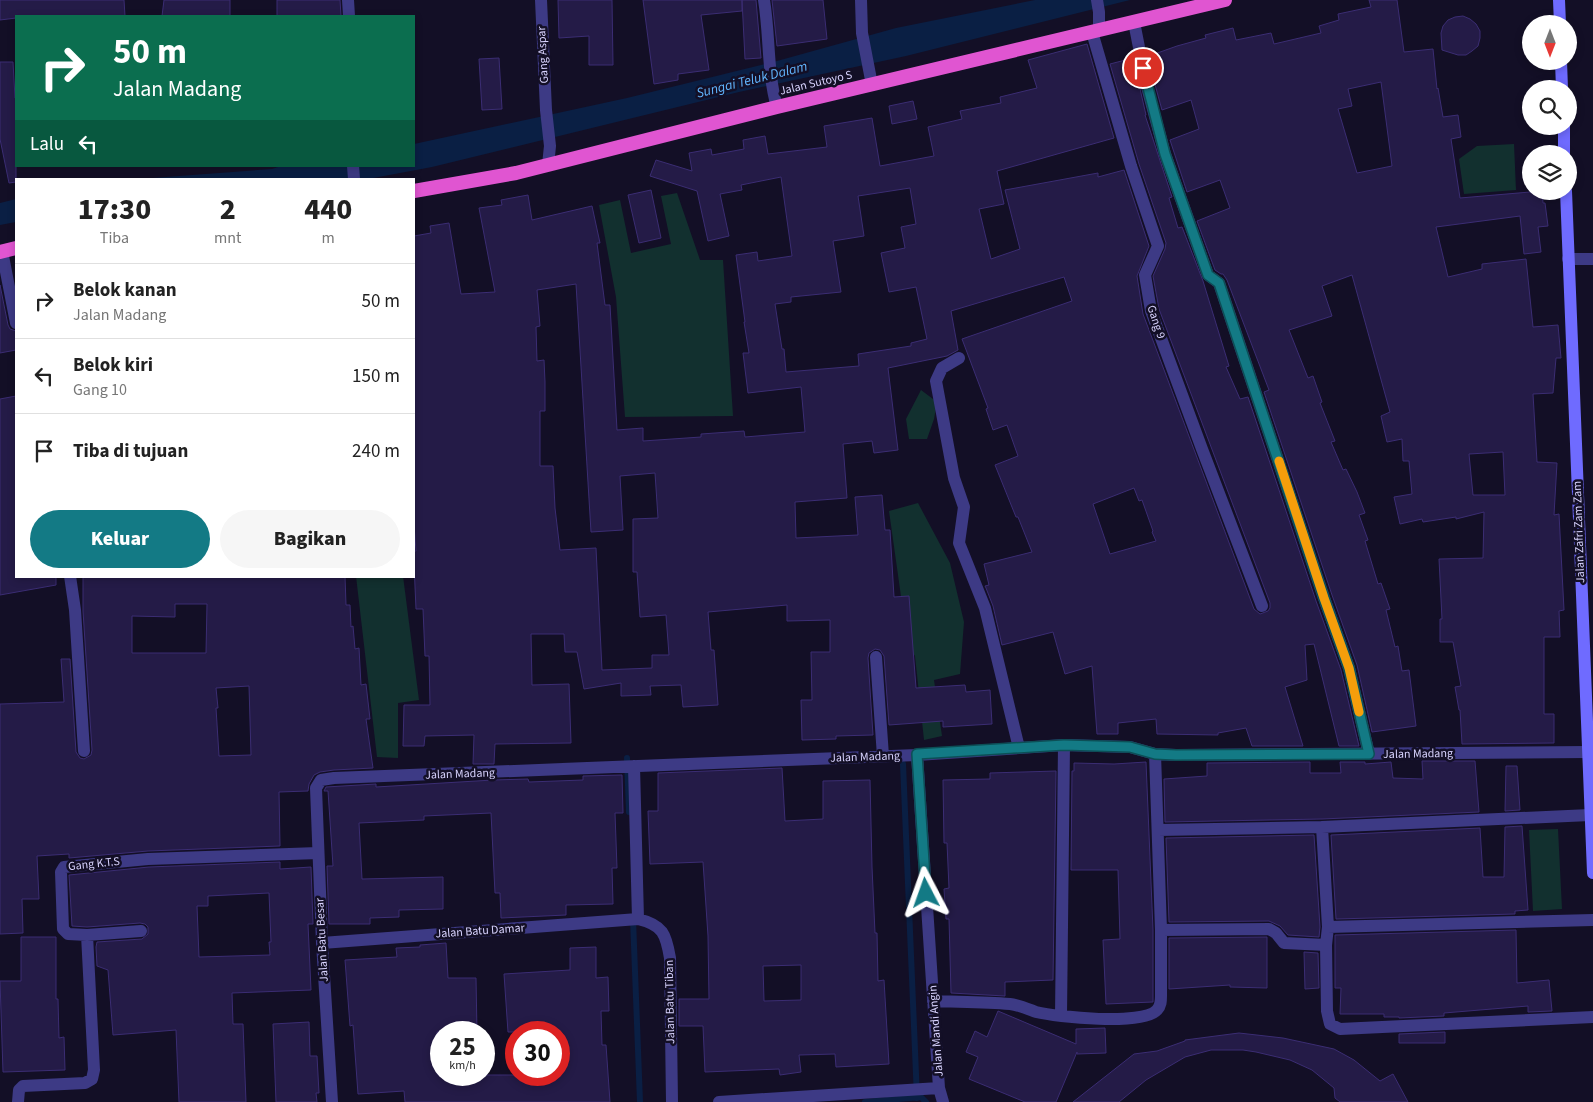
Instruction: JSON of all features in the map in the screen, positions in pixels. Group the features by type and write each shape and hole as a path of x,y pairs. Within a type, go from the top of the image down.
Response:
{"highway":[{"name":"Jalan Sutoyo S","path":"415,191 516,173 777,107 1224,0"}],"main road":[{"path":"1559,0 1560,15"},
{"name":"Jalan Zafri Zam Zam","path":"1566,200 1593,873"}],"street":[{"path":"348,0 349,15"},
{"name":"Gang Aspar","path":"541,0 546,110 550,146 548,165"},
{"path":"764,0 773,91 777,107"},
{"path":"861,0 862,33 872,85"},
{"name":"Gang 9","path":"1098,6 1095,31 1128,157 1158,246 1145,275 1151,311 1262,606"},
{"path":"1134,22 1146,83 1165,154 1208,275 1219,283 1349,668 1369,754"},
{"path":"6,250 15,316"},
{"path":"1568,259 1593,259"},
{"path":"959,358 942,368 936,382 954,478 964,507 959,543 985,608 1019,748"},
{"path":"70,578 75,610 84,751"},
{"path":"876,657 883,756"},
{"path":"1062,1016 1064,745"},
{"name":"Jalan Madang","path":"321,780 883,756 1064,745 1130,747 1155,754 1176,755 1588,752"},
{"name":"Jalan Mandi Angin","path":"719,1102 939,1088 917,754"},
{"path":"933,1001 1013,1004 1037,1012 1062,1016 1117,1020 1144,1016 1156,1011 1162,996 1155,754"},
{"path":"634,766 638,919"},
{"name":"Jalan Batu Besar","path":"321,780 316,788 318,853 332,1102"},
{"path":"1158,830 1322,828 1590,815"},
{"path":"1322,828 1328,927 1326,945 1327,1011 1330,1024 1340,1029 1593,1017"},
{"name":"Gang K.T.S","path":"87,934 68,934 63,929 61,872 66,865 148,859 318,853"},
{"name":"Jalan Batu Damar","path":"322,943 638,919"},
{"name":"Jalan Batu Tiban","path":"638,919 650,922 662,930 667,940 670,958 672,1102"},
{"path":"1328,927 1593,920"},
{"path":"1161,930 1269,929 1276,932 1284,943 1326,945"},
{"path":"18,1102 20,1090 23,1086 86,1083 92,1079 94,1070 87,934 141,931"},
{"path":"939,1088 943,1102"}],"green space":[{"path":"1514,144 1516,190 1464,194 1459,159 1477,146"},
{"path":"677,193 700,260 723,260 733,416 625,417 616,297 599,205 620,200 631,253 671,244 661,196"},
{"path":"921,390 937,402 934,419 927,439 909,439 906,419"},
{"path":"918,503 950,563 964,622 960,674 934,680 942,736 924,740 915,656 908,646 889,511"},
{"path":"356,578 403,578 419,700 398,703 398,758 377,757"},
{"path":"1558,829 1562,909 1533,911 1529,830"}],"water":[{"name":"Sungai Teluk Dalam","path":"1035,0 1130,0 906,56 739,92 432,167 373,178 152,178 278,167 415,167 415,144 627,98 777,61 896,28"},
{"path":"15,199 15,222 0,225 0,203"}],"building":[{"path":"0,0 124,0 125,15 15,15 15,18 0,20"},
{"path":"164,0 230,0 230,15 162,15"},
{"path":"277,0 340,0 341,15 277,15"},
{"path":"558,0 612,0 613,65 589,65 589,36 559,38"},
{"path":"643,0 742,0 742,11 701,15 709,70 678,74 678,80 654,84"},
{"path":"742,0 756,0 761,58 745,59"},
{"path":"772,0 823,0 827,39 777,46"},
{"path":"1369,0 1397,0 1404,52 1433,49 1437,89 1443,117 1458,115 1461,137 1451,139 1460,198 1522,193 1522,200 1543,200 1543,203 1545,203 1548,226 1538,227 1541,252 1524,254 1520,216 1436,227 1448,277 1482,269 1482,264 1526,259 1533,327 1558,325 1561,358 1556,358 1553,393 1533,394 1537,462 1557,463 1554,515 1559,514 1564,610 1559,611 1560,637 1544,637 1544,714 1554,714 1554,743 1462,744 1460,710 1455,687 1461,686 1453,642 1440,642 1440,619 1442,619 1439,559 1483,558 1484,512 1456,519 1456,517 1423,522 1422,519 1400,524 1394,497 1412,494 1409,461 1403,461 1402,439 1387,442 1381,416 1390,412 1352,275 1322,286 1332,316 1289,330 1308,378 1313,376 1322,402 1320,403 1335,441 1331,442 1343,470 1346,469 1365,513 1359,515 1368,540 1365,541 1378,584 1381,583 1390,609 1386,610 1395,647 1398,646 1402,671 1409,670 1416,726 1372,732 1357,665 1264,392 1269,390 1227,280 1223,274 1215,270 1197,221 1230,208 1220,180 1187,192 1170,140 1199,129 1191,100 1162,110 1149,56 1206,38 1205,35 1233,28 1236,40 1271,33 1274,44 1321,33 1319,26 1339,20 1338,14 1371,7","holes":["1381,82 1392,166 1357,173 1338,109 1352,106 1348,89","1503,452 1505,495 1473,495 1469,454"]},
{"path":"1463,16 1476,24 1480,31 1478,46 1466,55 1458,55 1442,50 1441,33 1443,26 1448,20"},
{"path":"1087,44 1114,138 997,171 1004,204 979,209 991,259 1020,249 1005,190 1098,173 1098,177 1124,170 1149,246 1137,276 1143,314 1254,609 1260,614 1268,611 1270,603 1159,309 1153,276 1166,243 1139,164 1110,64 1133,58 1145,115 1172,197 1169,198 1178,228 1182,227 1203,281 1229,366 1226,367 1240,399 1248,397 1341,670 1359,746 1339,746 1314,644 1305,645 1307,680 1285,687 1303,746 1252,746 1246,728 1218,733 1218,735 1157,734 1156,719 1118,723 1118,734 1097,734 1092,666 1065,674 1053,632 1002,645 993,606 985,586 989,585 984,564 1032,552 995,465 1018,456 1007,425 993,430 986,409 988,408 962,339 1072,301 1064,277 951,311 958,350 947,356 888,368 898,450 874,453 872,441 843,444 847,498 795,502 796,538 858,535 855,497 882,495 885,530 890,530 894,597 909,596 916,688 965,685 966,692 990,690 992,724 943,727 943,721 889,725 884,656 880,650 875,649 869,653 868,658 873,735 836,736 836,739 802,740 801,700 812,700 811,652 830,652 830,620 787,621 787,605 708,612 711,650 714,650 718,705 683,707 681,685 650,686 651,695 621,696 621,683 584,689 577,652 565,652 564,634 531,634 532,685 569,684 571,743 495,744 494,764 473,764 474,735 425,736 424,746 403,746 404,705 430,705 429,656 425,656 423,609 416,609 415,578 415,236 431,233 430,226 449,223 461,294 495,292 479,208 502,205 501,200 528,195 532,220 592,206 600,243 597,243 605,305 610,305 617,430 643,428 643,441 701,437 701,434 744,431 745,437 805,432 801,387 748,393 743,353 749,353 736,255 757,252 758,261 792,256 781,177 741,185 742,190 720,194 729,236 708,241 697,191 650,176 656,160 692,171 689,153 711,149 712,155 744,149 743,140 765,136 768,154 827,147 824,126 872,118 880,166 934,156 928,127 962,119 960,111 1001,103 1000,97 1037,88 1028,60","holes":["910,188 916,224 901,227 905,248 881,253 889,292 916,287 927,339 911,343 911,346 858,354 859,366 786,372 784,349 782,349 775,304 791,302 791,297 841,292 833,241 864,236 858,196","576,284 591,532 623,530 620,476 655,473 658,518 633,519 633,572 637,572 640,617 666,615 669,655 652,655 652,668 602,670 596,548 560,550 553,466 540,466 540,411 545,411 545,382 544,360 537,361 536,327 540,326 537,290","1134,488 1139,501 1142,500 1156,541 1110,554 1093,504"]},
{"path":"499,58 502,109 482,110 479,59"},
{"path":"0,62 13,62 15,182 9,183 0,139"},
{"path":"913,101 917,119 892,124 889,106"},
{"path":"651,190 661,238 639,243 628,195"},
{"path":"0,285 8,325 10,329 15,331 15,350 0,353"},
{"path":"15,396 15,578 56,578 56,585 0,595 0,399"},
{"path":"83,578 345,578 346,605 350,605 355,649 359,648 361,685 366,684 370,719 366,719 373,768 320,772 314,775 309,784 308,791 279,792 280,846 148,851 69,858 69,854 37,856 39,899 22,899 23,933 0,934 0,704 64,702 61,659 70,659 76,752 80,758 84,759 91,755 83,611","holes":["175,604 207,604 206,653 132,653 132,616 175,617","249,686 251,755 219,756 216,688"]},
{"path":"1422,761 1475,761 1479,812 1322,819 1165,822 1164,779 1207,776 1207,763 1310,762 1310,773 1341,773 1340,762 1365,762 1365,764 1391,762 1393,778 1423,779"},
{"path":"1146,762 1153,930 1153,1002 1106,1004 1103,940 1120,939 1118,870 1071,870 1072,771 1074,771 1074,763 1114,764"},
{"path":"1506,766 1517,766 1520,810 1505,811"},
{"path":"782,768 785,821 823,819 823,781 870,780 878,981 884,980 889,1064 836,1067 835,1054 799,1055 801,1072 780,1075 779,1069 705,1072 703,1026 679,1026 679,999 709,999 708,936 703,862 650,864 648,811 658,811 658,773","holes":["801,965 801,1000 764,1001 763,966"]},
{"path":"1056,771 1053,980 1005,982 1005,996 951,993 949,919 946,919 944,889 949,888 947,843 944,843 943,780 990,779 990,773"},
{"path":"622,775 623,813 615,813 617,868 612,868 613,904 566,905 566,915 501,918 500,893 495,893 491,813 424,816 424,820 359,823 362,879 443,877 443,909 399,910 399,917 370,918 370,924 329,924 327,866 333,866 328,791 324,791 326,787 376,784 376,787 528,779 529,782 583,780 583,776"},
{"path":"1522,826 1528,910 1515,911 1515,914 1336,919 1331,835 1480,828 1483,877 1504,877 1505,827"},
{"path":"1314,835 1319,937 1288,935 1280,926 1269,921 1169,922 1166,838"},
{"path":"280,862 280,869 311,867 313,924 308,924 311,990 232,993 233,1024 243,1024 246,1102 179,1102 176,1030 113,1035 108,970 97,966 97,942 142,939 148,934 148,927 140,923 87,927 72,926 69,875 149,867","holes":["269,893 271,942 269,942 270,955 199,957 197,906 208,906 208,896"]},
{"path":"1516,930 1517,983 1549,980 1552,1011 1528,1012 1528,1006 1444,1013 1444,1016 1399,1018 1384,1017 1384,1014 1340,1014 1341,988 1335,988 1335,935"},
{"path":"21,937 56,937 56,999 58,999 59,1038 64,1037 65,1070 3,1072 0,981 21,981"},
{"path":"1267,937 1267,988 1230,987 1230,985 1169,989 1169,938"},
{"path":"446,943 448,978 476,978 477,1021 430,1021 430,1086 495,1086 495,1075 505,1075 505,1086 570,1086 570,1021 507,1021 504,974 570,970 570,948 596,947 596,978 608,977 609,1011 601,1011 602,1045 606,1045 610,1102 405,1102 404,1091 358,1094 353,1025 350,1026 345,960 397,957 396,948 420,947 420,945"},
{"path":"1304,952 1318,953 1319,988 1305,989"},
{"path":"998,1011 1076,1044 1076,1029 1105,1028 1106,1053 1077,1054 1077,1052 1056,1102 1025,1102 969,1079 978,1057 966,1052 975,1031 987,1037"},
{"path":"309,1022 310,1056 317,1056 319,1093 316,1093 317,1102 276,1102 273,1024"},
{"path":"1445,1032 1445,1043 1399,1043 1399,1034"},
{"path":"1239,1033 1283,1038 1334,1049 1354,1060 1380,1081 1393,1074 1408,1102 1340,1102 1335,1098 1334,1088 1312,1070 1290,1060 1243,1050 1211,1050 1185,1057 1146,1080 1119,1102 1073,1102 1134,1054 1157,1051 1185,1040"}],"waterway":[{"path":"627,758 629,812"},
{"path":"903,764 917,1098"},
{"path":"633,919 640,1102"},
{"path":"865,1102 921,1097 926,1102"}],"slow traffic":[{"path":"1279,461 1349,668 1359,712"}],"route":[{"path":"926,893 917,754 1064,745 1130,747 1155,754 1176,755 1369,754 1349,668 1219,283 1208,275 1165,154 1143,68"}]}
